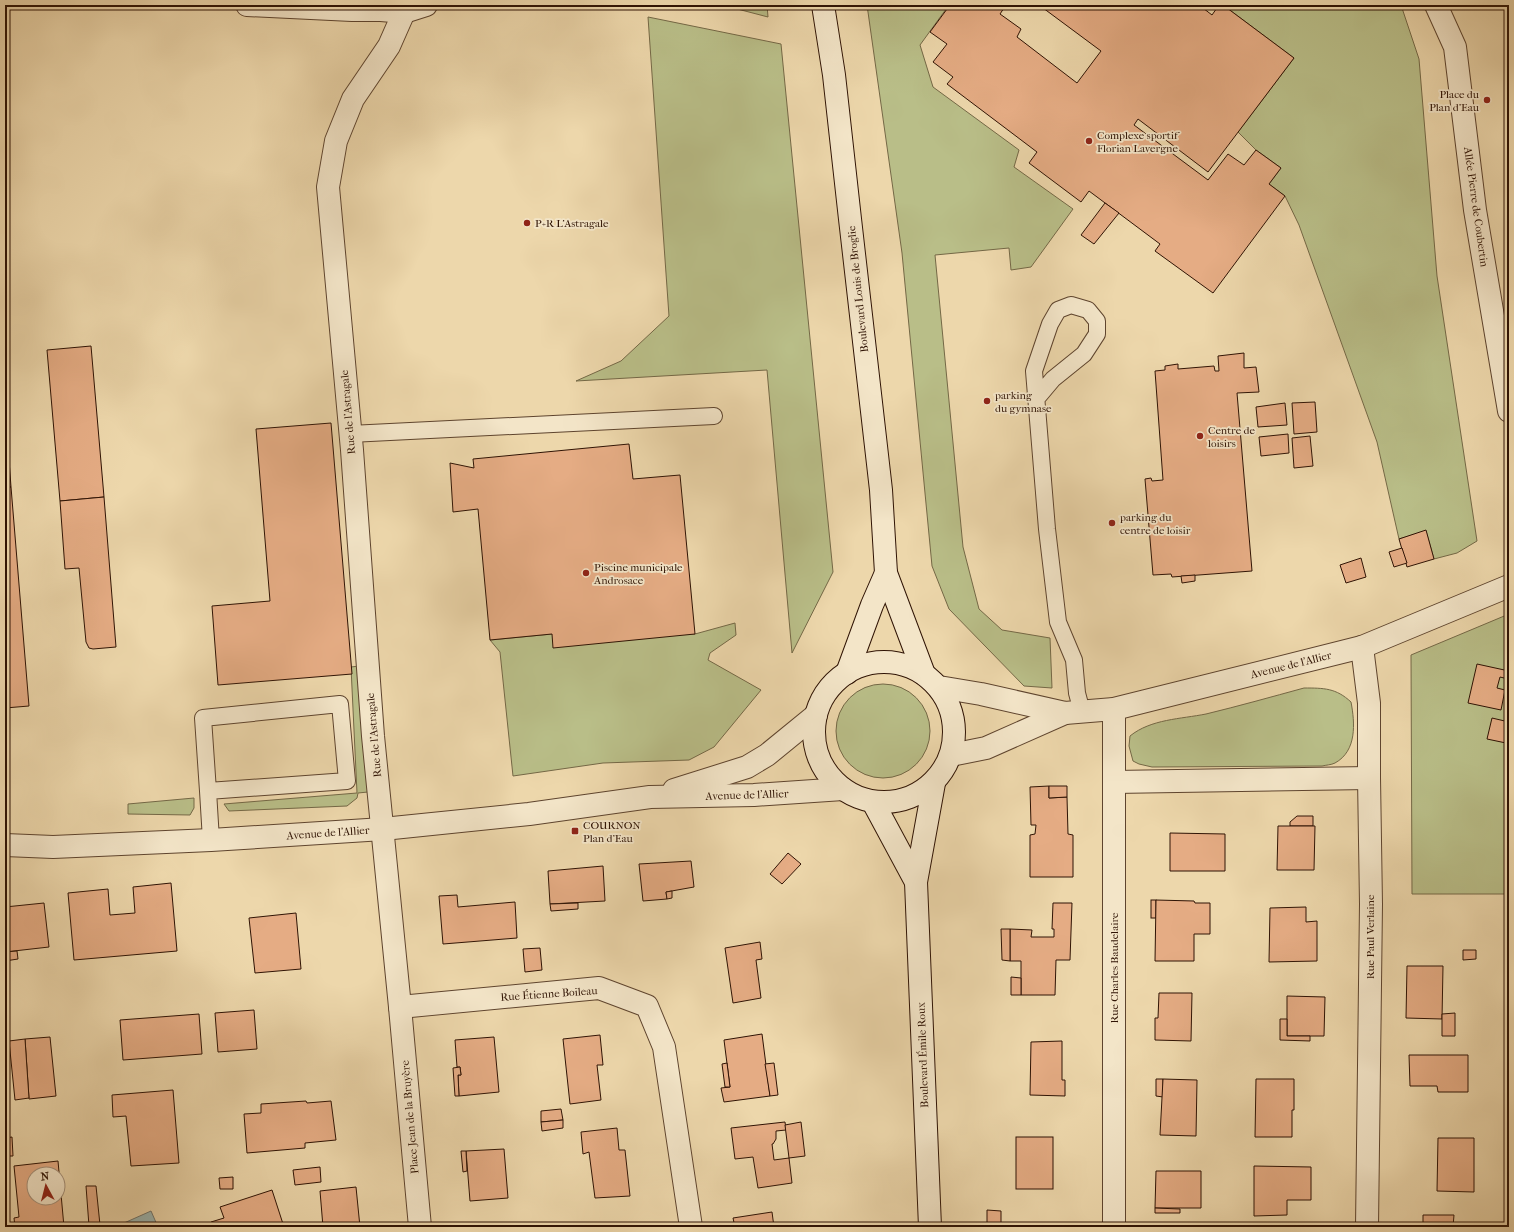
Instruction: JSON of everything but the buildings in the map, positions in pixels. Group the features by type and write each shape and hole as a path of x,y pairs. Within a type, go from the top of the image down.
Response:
{"street":[{"path":"247,5 352,10 381,10 426,5"},
{"name":"Boulevard Louis de Broglie","path":"823,5 834,75 881,490 886,574 931,680"},
{"name":"Allée Pierre de Coubertin","path":"1436,5 1455,47 1475,210 1509,411"},
{"name":"Rue de l'Astragale","path":"383,829 328,188 336,141 353,99 389,46 405,8"},
{"name":"Boulevard Louis de Broglie","path":"847,672 872,605 886,574"},
{"name":"Avenue de l'Allier","path":"931,680 981,694 1073,712 1114,709 1362,647 1509,586"},
{"name":"Rue Paul Verlaine","path":"1362,647 1370,703 1369,778 1371,904 1367,1227"},
{"path":"878,662 894,662 910,666 931,680 947,699 955,726 955,741 952,755 944,770 934,783 921,793 906,800 890,802 873,802 857,798 843,790 831,778 819,759 816,749 814,732 816,715 820,702 827,691 847,672 862,665 878,662"},
{"name":"Rue Charles Baudelaire","path":"1114,709 1114,1227"},
{"name":"Avenue de l'Allier","path":"952,755 986,748 1073,712"},
{"name":"Avenue de l'Allier","path":"650,797 747,767 767,755 816,715"},
{"path":"1114,782 1369,778"},
{"name":"Boulevard Émile Roux","path":"930,1227 916,882 934,783"},
{"name":"Avenue de l'Allier","path":"5,845 53,847 211,840 383,829 535,813 650,797 754,796 843,790"},
{"name":"Boulevard Émile Roux","path":"873,802 916,882"},
{"path":"383,829 400,1007"},
{"name":"Rue Étienne Boileau","path":"400,1007 599,988 647,1006 664,1047 691,1227"},
{"name":"Place Jean de la Bruyère","path":"400,1007 420,1227"}],"lane":[{"path":"1036,398 1053,379 1084,354 1097,334 1097,321 1088,310 1071,305 1058,310 1050,324 1034,371 1039,445 1047,529 1058,622 1074,660 1077,693 1073,712"},
{"path":"350,434 714,416"},
{"path":"208,792 347,781 340,704 203,718 211,840"}],"green space":[{"path":"722,5 767,5 768,17"},
{"path":"867,5 949,5 920,45 933,87 1019,150 1014,167 1073,209 1031,267 1011,270 1009,248 935,255 963,547 979,609 1002,630 1050,638 1052,688 1024,686 949,609 932,566 902,253"},
{"path":"1223,5 1401,5 1419,59 1437,276 1477,541 1457,553 1434,559 1426,531 1399,539 1377,442 1299,225 1285,196 1269,184 1281,168 1256,150 1238,132 1294,58"},
{"path":"648,17 781,44 833,572 792,653 767,370 576,381 621,361 669,316"},
{"path":"1509,614 1509,894 1412,894 1411,655"},
{"path":"735,623 736,635 710,653 708,660 761,690 714,747 689,760 603,763 513,776 500,652 490,640 552,634 695,634"},
{"path":"359,666 368,792 358,793 357,798 347,806 229,811 224,804 357,793 351,667"},
{"path":"883,684 901,688 916,698 926,713 930,731 926,749 916,764 901,774 883,778 865,774 850,764 840,749 836,731 840,713 850,698 865,688"},
{"path":"1304,688 1318,688 1335,691 1351,702 1353,736 1351,744 1342,758 1333,764 1322,766 1152,767 1133,761 1129,746 1130,736 1147,726 1166,720 1206,714"},
{"path":"194,798 194,808 190,815 128,814 128,804"}],"water":[{"path":"151,1211 158,1227 115,1227"}],"place":[{"name":"Place du Plan d'Eau","path":"1487,100"},
{"name":"Complexe sportif Florian Lavergne","path":"1089,141"},
{"name":"P+R L'Astragale","path":"527,223"},
{"name":"parking du gymnase","path":"987,401"},
{"name":"Centre de loisirs","path":"1200,436"},
{"name":"parking du centre de loisir","path":"1112,523"},
{"name":"Piscine municipale Androsace","path":"586,573"},
{"name":"COURNON Plan d'Eau","path":"575,831"}]}
